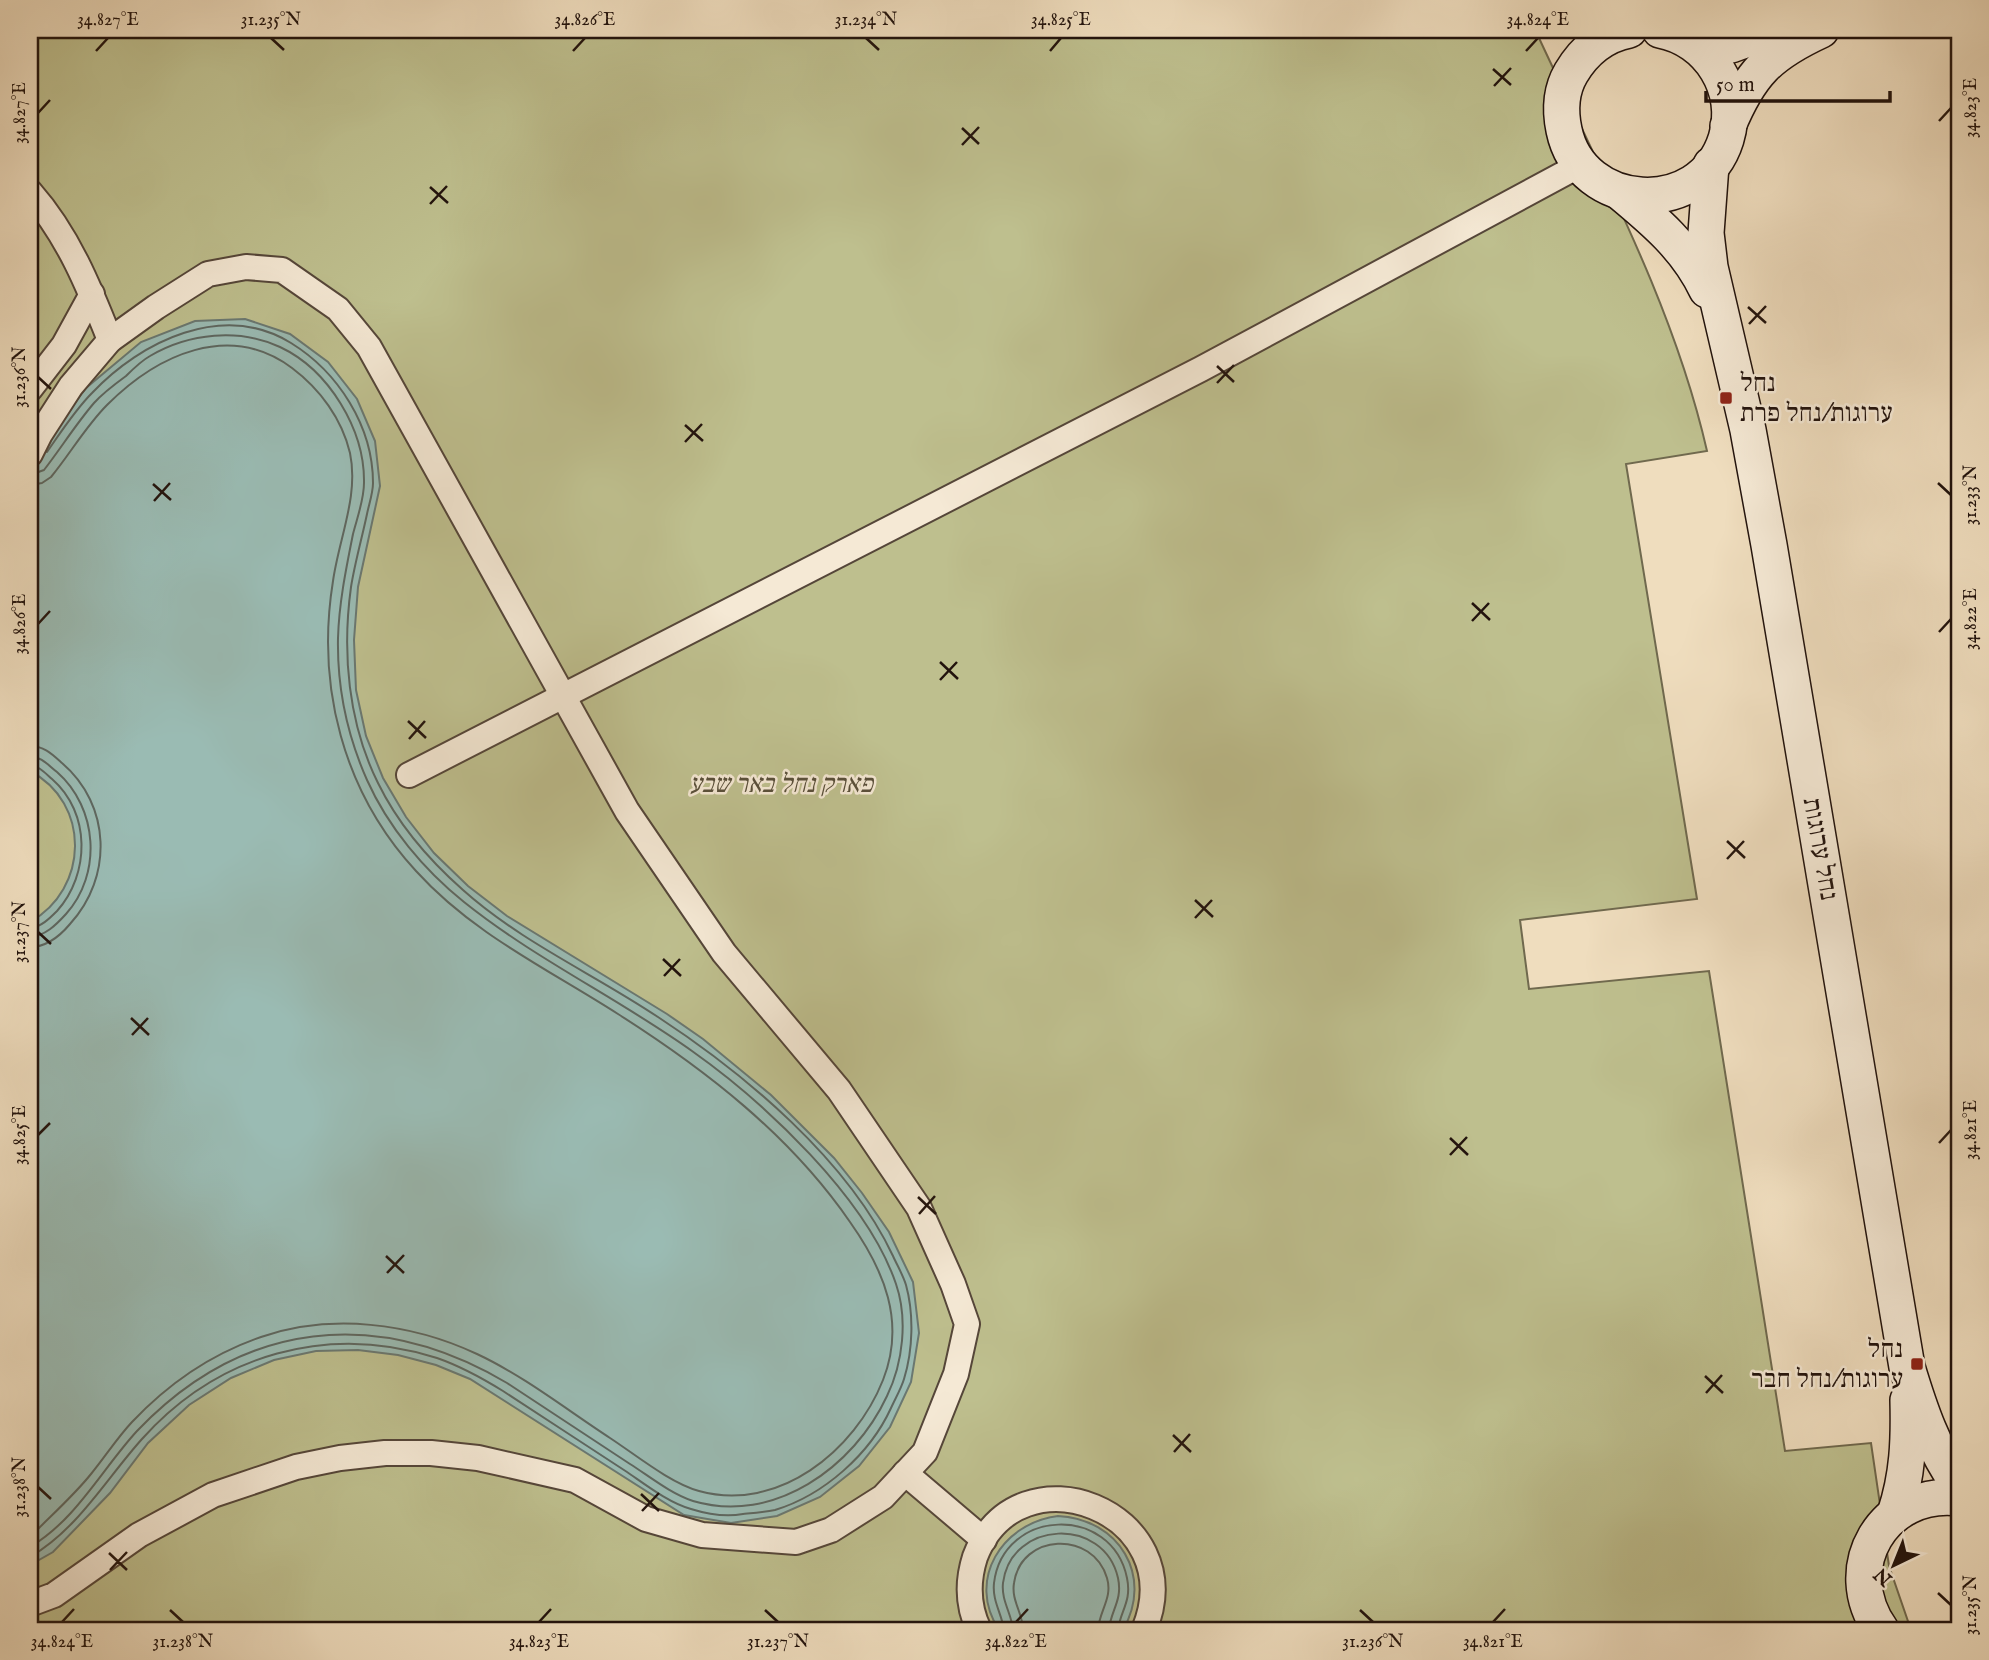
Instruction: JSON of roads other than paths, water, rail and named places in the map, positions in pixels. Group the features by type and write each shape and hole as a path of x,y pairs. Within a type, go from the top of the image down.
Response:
{"street":[{"path":"409,775 1201,369 1580,165 1566,139 1562,118 1562,98 1569,78 1583,45 1629,30"},
{"path":"1620,192 1640,196 1679,190 1697,179 1711,165 1726,140 1728,100 1721,75 1696,45 1660,30"},
{"path":"1696,45 1731,45 1772,30"},
{"path":"1728,126 1749,83 1762,67 1796,42 1821,30"},
{"name":"נחל ערוגות","path":"1580,165 1598,181 1620,192 1674,239 1698,271 1726,332"},
{"name":"נחל ערוגות","path":"1711,165 1706,233 1710,267 1748,430 1769,545 1907,1367 1929,1434 1944,1464 1959,1485"},
{"path":"30,192 61,233 92,294 110,340"},
{"path":"30,1604 54,1595 139,1535 213,1495 296,1467 340,1458 408,1453 478,1458 575,1480 646,1519 702,1535 796,1542 831,1530 883,1497 925,1452 956,1374 967,1324 953,1284 919,1208 839,1090 714,939 627,811 369,347 338,309 282,270 246,267 208,274 110,340 71,386 35,444"},
{"path":"30,389 64,345 92,294"},
{"name":"נחל ערוגות","path":"1895,1514 1905,1485 1908,1455 1907,1367"},
{"path":"905,1473 984,1540"},
{"path":"1881,1630 1874,1621 1865,1597 1866,1558 1877,1534 1895,1514 1925,1499 1959,1498"},
{"path":"979,1630 971,1607 970,1579 984,1540 1005,1518 1030,1504 1043,1500 1072,1499 1099,1507 1124,1523 1142,1547 1152,1581 1152,1625"}],"water":[{"path":"245,319 290,334 328,362 357,399 375,441 380,486 358,587 354,640 356,690 366,736 383,778 406,817 434,853 468,886 507,916 667,1014 703,1039 771,1095 834,1158 889,1232 913,1282 919,1333 911,1382 890,1427 859,1466 820,1497 777,1516 731,1523 684,1515 470,1379 436,1365 398,1355 358,1350 316,1351 274,1360 231,1378 189,1405 148,1443 110,1493 53,1552 30,1565 30,922 49,907 63,889 72,868 75,846 72,824 64,803 50,785 30,771 30,463 86,388 141,342 195,321"},
{"path":"1058,1516 1098,1527 1114,1539 1125,1554 1132,1571 1134,1590 1132,1610 1123,1630 999,1630 990,1611 986,1592 988,1574 995,1557 1006,1542 1021,1530 1038,1521"}],"place":[{"name":"נחל ערוגות/נחל פרת","path":"1726,398"},
{"name":"נחל ערוגות/נחל חבר","path":"1917,1364"}],"park label":[{"name":"פארק נחל באר שבע","path":"781,784"}]}
